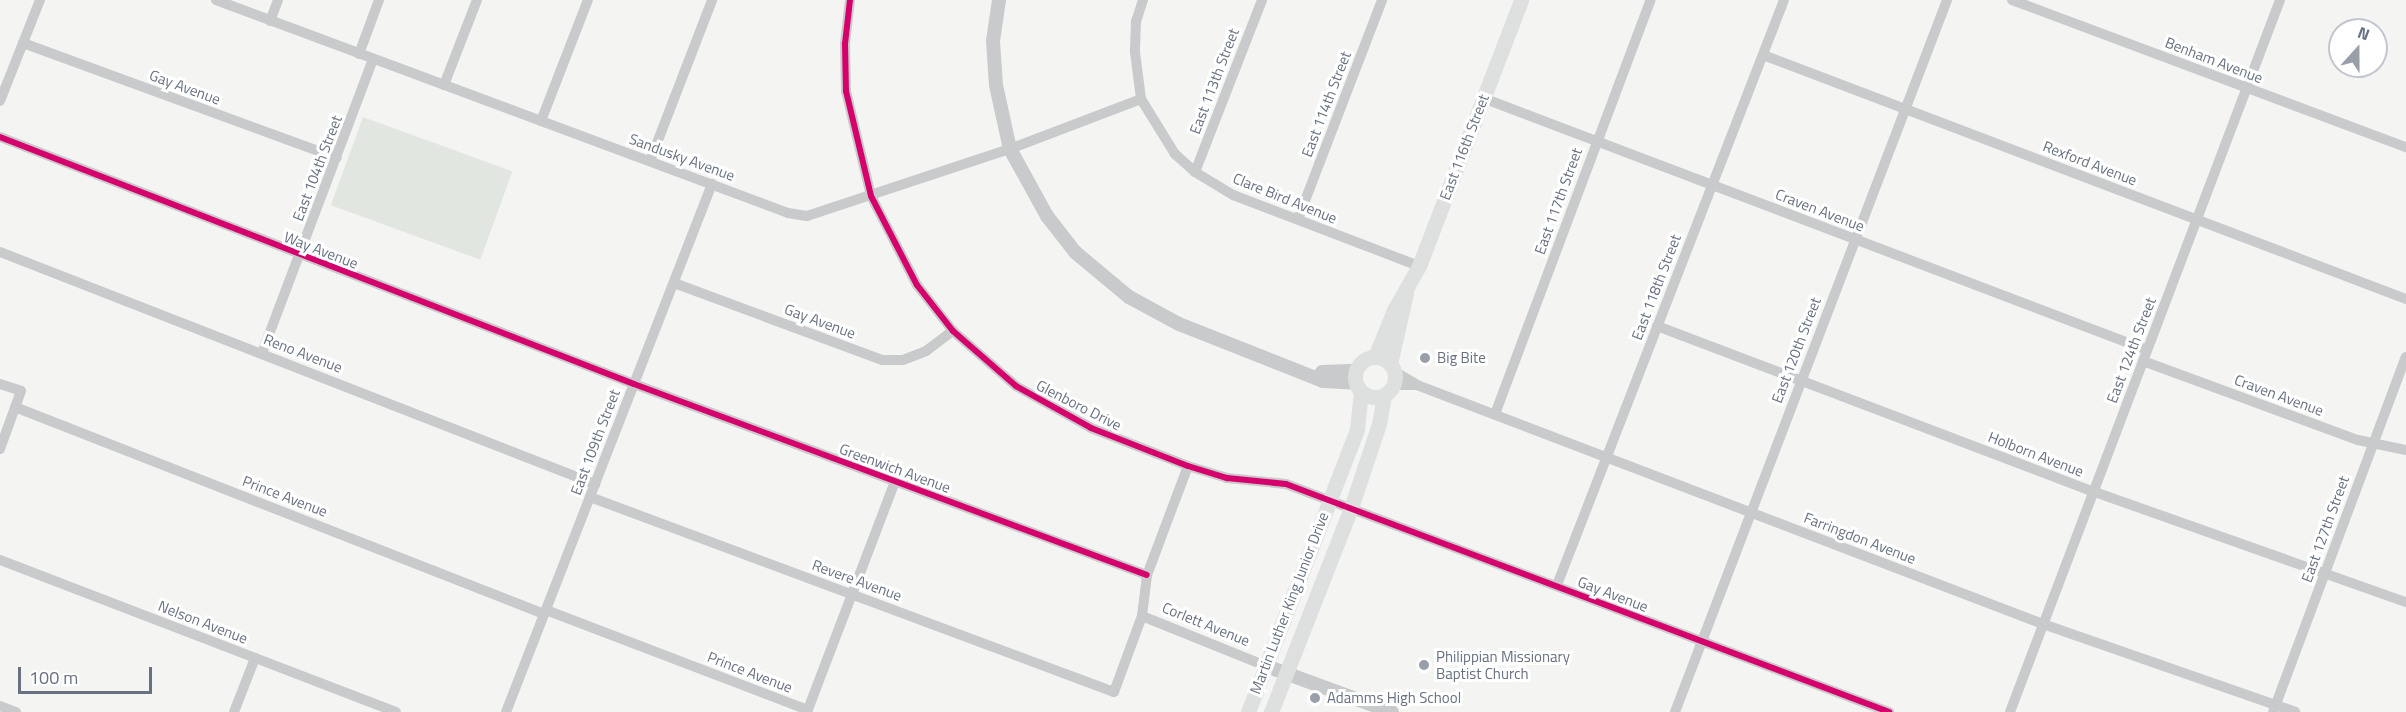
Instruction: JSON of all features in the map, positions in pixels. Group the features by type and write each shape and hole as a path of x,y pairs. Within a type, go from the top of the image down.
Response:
{"main road":[{"name":"East 116th Street","path":"1375,357 1394,310 1406,293 1419,266 1521,0"},
{"name":"East 116th Street","path":"1390,379 1406,293"},
{"path":"1375,357 1390,379 1369,397 1358,382 1363,361 1375,357"},
{"name":"Martin Luther King Junior Drive","path":"1271,712 1351,508 1379,424 1390,379"},
{"name":"Martin Luther King Junior Drive","path":"1248,712 1357,429 1358,382"}],"street":[{"path":"0,101 40,0"},
{"name":"Sandusky Avenue","path":"216,0 712,184 807,216 1010,148 1141,99"},
{"path":"270,21 278,0"},
{"path":"359,54 379,0"},
{"path":"444,85 477,0"},
{"path":"542,121 588,0"},
{"path":"650,161 712,0"},
{"name":"Glenboro Drive","path":"850,0 845,44 846,91 871,196 900,257 953,332 1016,386 1058,411 1188,466 1227,478 1286,484 1329,499"},
{"path":"999,0 993,41 996,85 1010,148 1047,216 1075,252 1129,297 1179,324 1315,375 1323,371 1358,382"},
{"path":"1141,99 1135,52 1136,21 1143,0"},
{"name":"East 113th Street","path":"1195,172 1262,0"},
{"name":"East 114th Street","path":"1298,219 1382,0"},
{"name":"East 117th Street","path":"1495,414 1651,0"},
{"name":"East 118th Street","path":"1557,585 1784,0"},
{"name":"East 120th Street","path":"1675,712 1947,0"},
{"name":"Benham Avenue","path":"2012,0 2406,147"},
{"name":"East 124th Street","path":"2010,712 2280,0"},
{"name":"Gay Avenue","path":"23,43 337,159"},
{"name":"Rexford Avenue","path":"1763,55 2406,298"},
{"name":"East 104th Street","path":"262,353 373,59"},
{"name":"Craven Avenue","path":"1483,98 1712,184 2373,443 2406,450"},
{"name":"Clare Bird Avenue","path":"1141,99 1175,154 1195,172 1233,195 1419,266"},
{"name":"Way Avenue","path":"0,137 634,384"},
{"name":"East 109th Street","path":"506,712 712,184"},
{"name":"Reno Avenue","path":"0,252 595,484"},
{"name":"Gay Avenue","path":"674,283 882,360 903,360 926,351 953,332"},
{"name":"Holborn Avenue","path":"1657,326 2092,491 2406,602"},
{"name":"East 127th Street","path":"2274,708 2406,357"},
{"name":"Farringdon Avenue","path":"1390,379 1418,385 2043,624 2274,708 2295,712"},
{"path":"0,384 21,391 0,449"},
{"name":"Greenwich Avenue","path":"634,384 1147,574"},
{"name":"Prince Avenue","path":"15,407 808,711"},
{"path":"1142,616 1147,574 1188,466"},
{"path":"808,711 895,481"},
{"name":"Revere Avenue","path":"590,497 1113,692 1142,616"},
{"name":"Gay Avenue","path":"1329,499 1889,712"},
{"name":"Nelson Avenue","path":"0,560 396,712"},
{"name":"Corlett Avenue","path":"1142,616 1266,666 1392,712"},
{"path":"234,712 255,658"},
{"path":"0,706 16,712"}],"shaded area":[{"path":"363,117 512,171 480,260 331,205"}],"cycle path":[{"path":"850,0 845,44 846,91 871,196 917,285 953,331 1016,386 1091,428 1188,466 1227,478 1286,484 1889,712"},
{"path":"0,137 634,384 1147,575"}],"place":[{"name":"Big Bite","path":"1425,358"},
{"name":"Philippian Missionary Baptist Church","path":"1424,665"},
{"name":"Adamms High School","path":"1315,698"}]}
